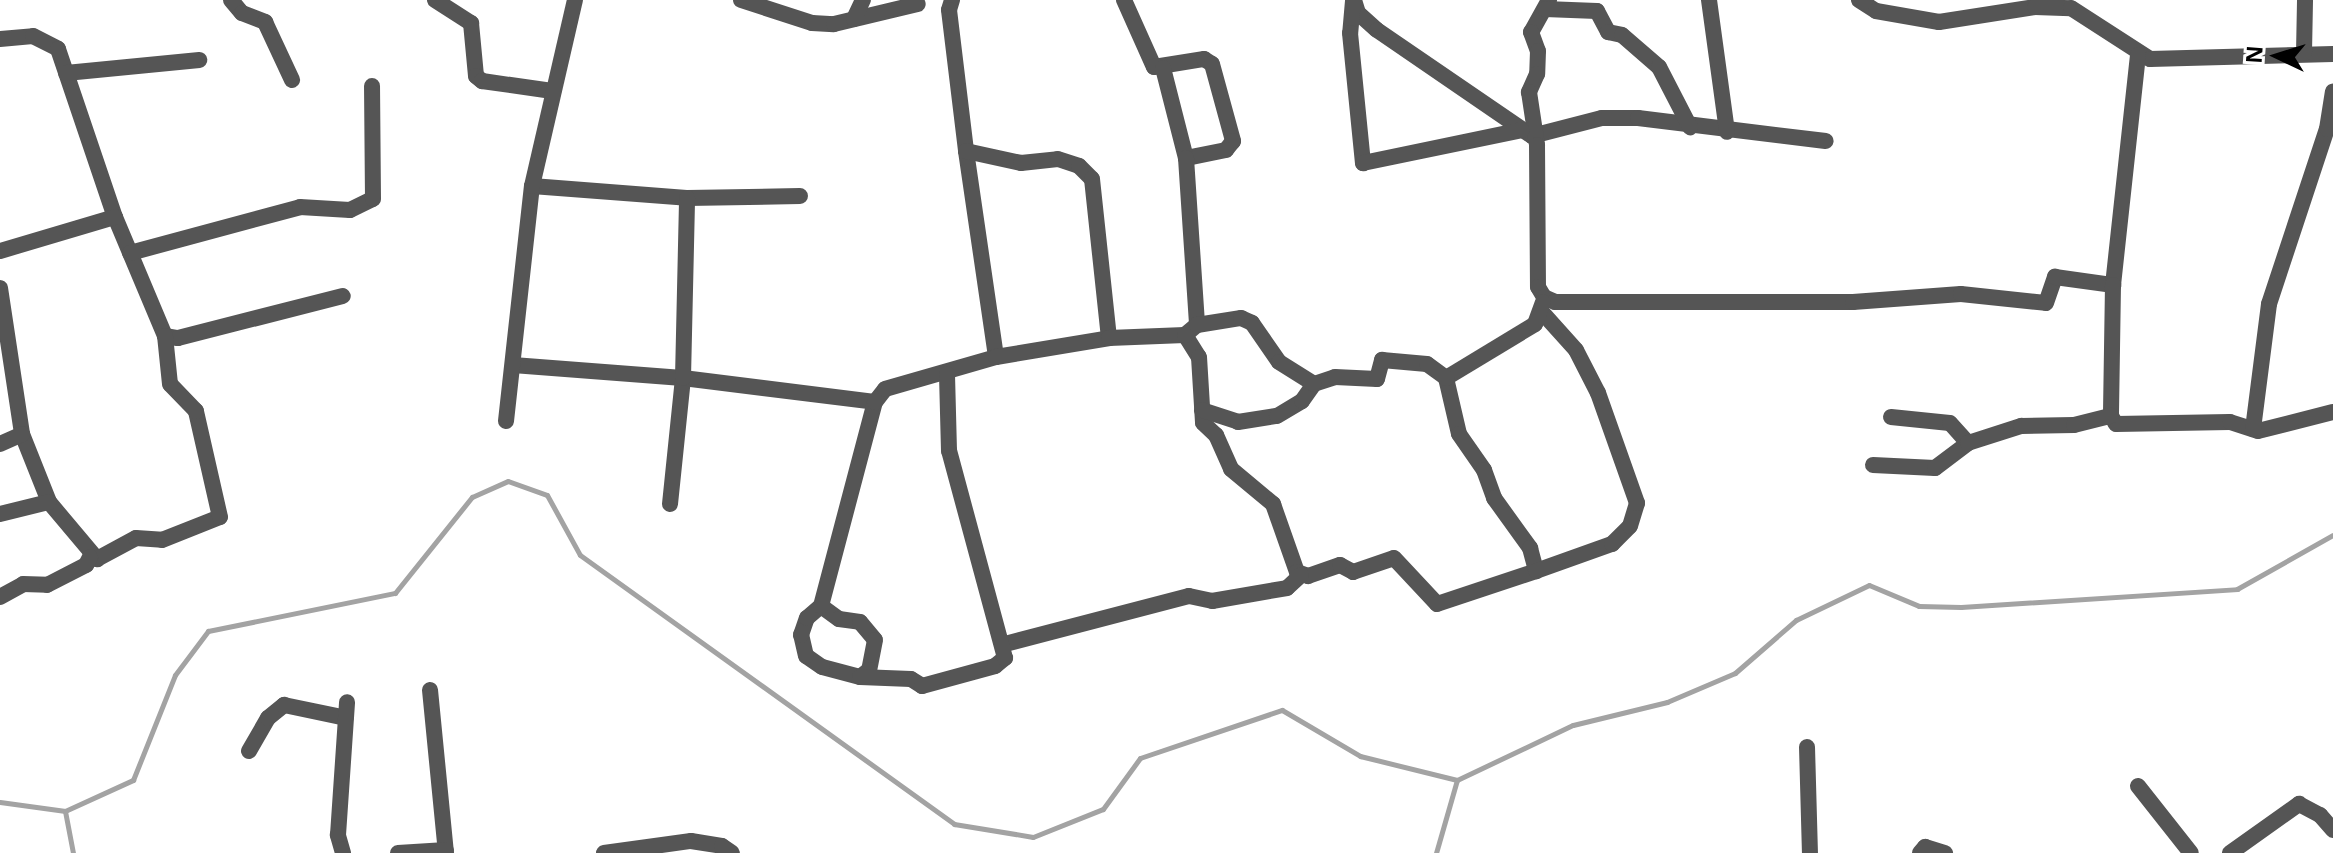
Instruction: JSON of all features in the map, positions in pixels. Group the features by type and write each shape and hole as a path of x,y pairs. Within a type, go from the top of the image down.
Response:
{"street":[{"path":"231,0 242,13 265,22 292,80"},
{"path":"435,0 471,23 476,76 482,81 552,91"},
{"path":"506,421 532,186 575,0"},
{"path":"741,0 812,23 854,19 918,4"},
{"path":"854,19 863,0"},
{"path":"897,0 951,5 966,151 996,357"},
{"path":"1124,0 1147,61 1163,68 1204,59 1212,64 1233,141 1226,150 1186,158"},
{"path":"1005,644 1189,596 1212,601 1287,588 1301,575 1340,565 1353,572 1394,558 1437,604 1612,544 1630,526 1637,503 1598,393 1576,350 1542,304 1538,287 1537,145 1527,133 1377,30 1358,13 1354,0"},
{"path":"1354,0 1350,33 1363,163 1602,118 1826,141"},
{"path":"1709,0 1727,132"},
{"path":"1859,0 1876,11 1939,22 2035,7 2071,8 2138,55 2333,54"},
{"path":"2304,53 2305,0"},
{"path":"1527,133 1529,92 1537,74 1538,51 1530,36 1545,3 1597,11 1608,32 1622,35 1626,44 1659,67 1690,127"},
{"path":"0,39 45,39 58,49 115,217 165,336 170,384 196,411 220,517 162,540 136,538 104,559 90,557 49,502 22,434 0,288"},
{"path":"2138,55 2113,285 2111,416 2116,424 2230,422 2253,429 2333,412"},
{"path":"66,73 199,60"},
{"path":"1163,68 1186,158 1191,330 1199,357 1203,423 1216,435 1226,463 1273,504 1301,575"},
{"path":"130,253 300,207 350,210 373,199 372,86"},
{"path":"2253,429 2269,304 2327,129 2333,91"},
{"path":"966,151 1021,163 1058,159 1079,166 1092,179 1109,338"},
{"path":"532,186 687,198 800,196"},
{"path":"670,504 683,378 687,198"},
{"path":"0,251 115,217"},
{"path":"1542,304 1853,302 1961,294 2046,303 2055,277 2113,285"},
{"path":"165,336 178,338 343,296"},
{"path":"1446,378 1535,324 1542,304"},
{"path":"947,374 949,451 982,582 1005,644 1005,658 995,666 922,686 911,679 860,677 822,667 806,656 801,635 807,618 821,606 875,402 885,389 947,374 996,357 1247,320 1279,362 1314,384"},
{"path":"1202,410 1238,422 1277,416 1302,401 1314,384 1335,377 1377,379 1382,360 1427,364 1446,378 1459,434 1484,470 1494,498 1530,548 1536,571"},
{"path":"513,365 683,378 875,402"},
{"path":"1873,465 1935,468 1968,443 2021,426 2074,425 2111,416"},
{"path":"1891,417 1950,423 1968,443"},
{"path":"0,444 22,434"},
{"path":"0,514 49,502"},
{"path":"0,597 23,584 47,585 86,565 90,557"},
{"path":"821,606 868,628 875,640 872,660 860,677"},
{"path":"398,853 446,851 430,690"},
{"path":"249,751 268,718 284,705 346,710 338,835 343,853"},
{"path":"1807,747 1810,853"},
{"path":"2138,786 2191,853"},
{"path":"2230,853 2299,804 2320,815 2333,830"},
{"path":"604,853 691,841 722,846 732,853"},
{"path":"1920,853 1925,847 1945,853"}],"waterway":[{"path":"0,802 65,811 133,780 175,675 208,631 395,593 472,497 508,481 547,495 580,555 954,824 1033,837 1103,809 1140,758 1282,710 1360,756 1457,780 1573,725 1667,702 1735,673 1796,620 1869,585 1919,606 1961,607 2237,589 2333,535"},
{"path":"1436,853 1457,780"},
{"path":"65,811 73,853"}]}
